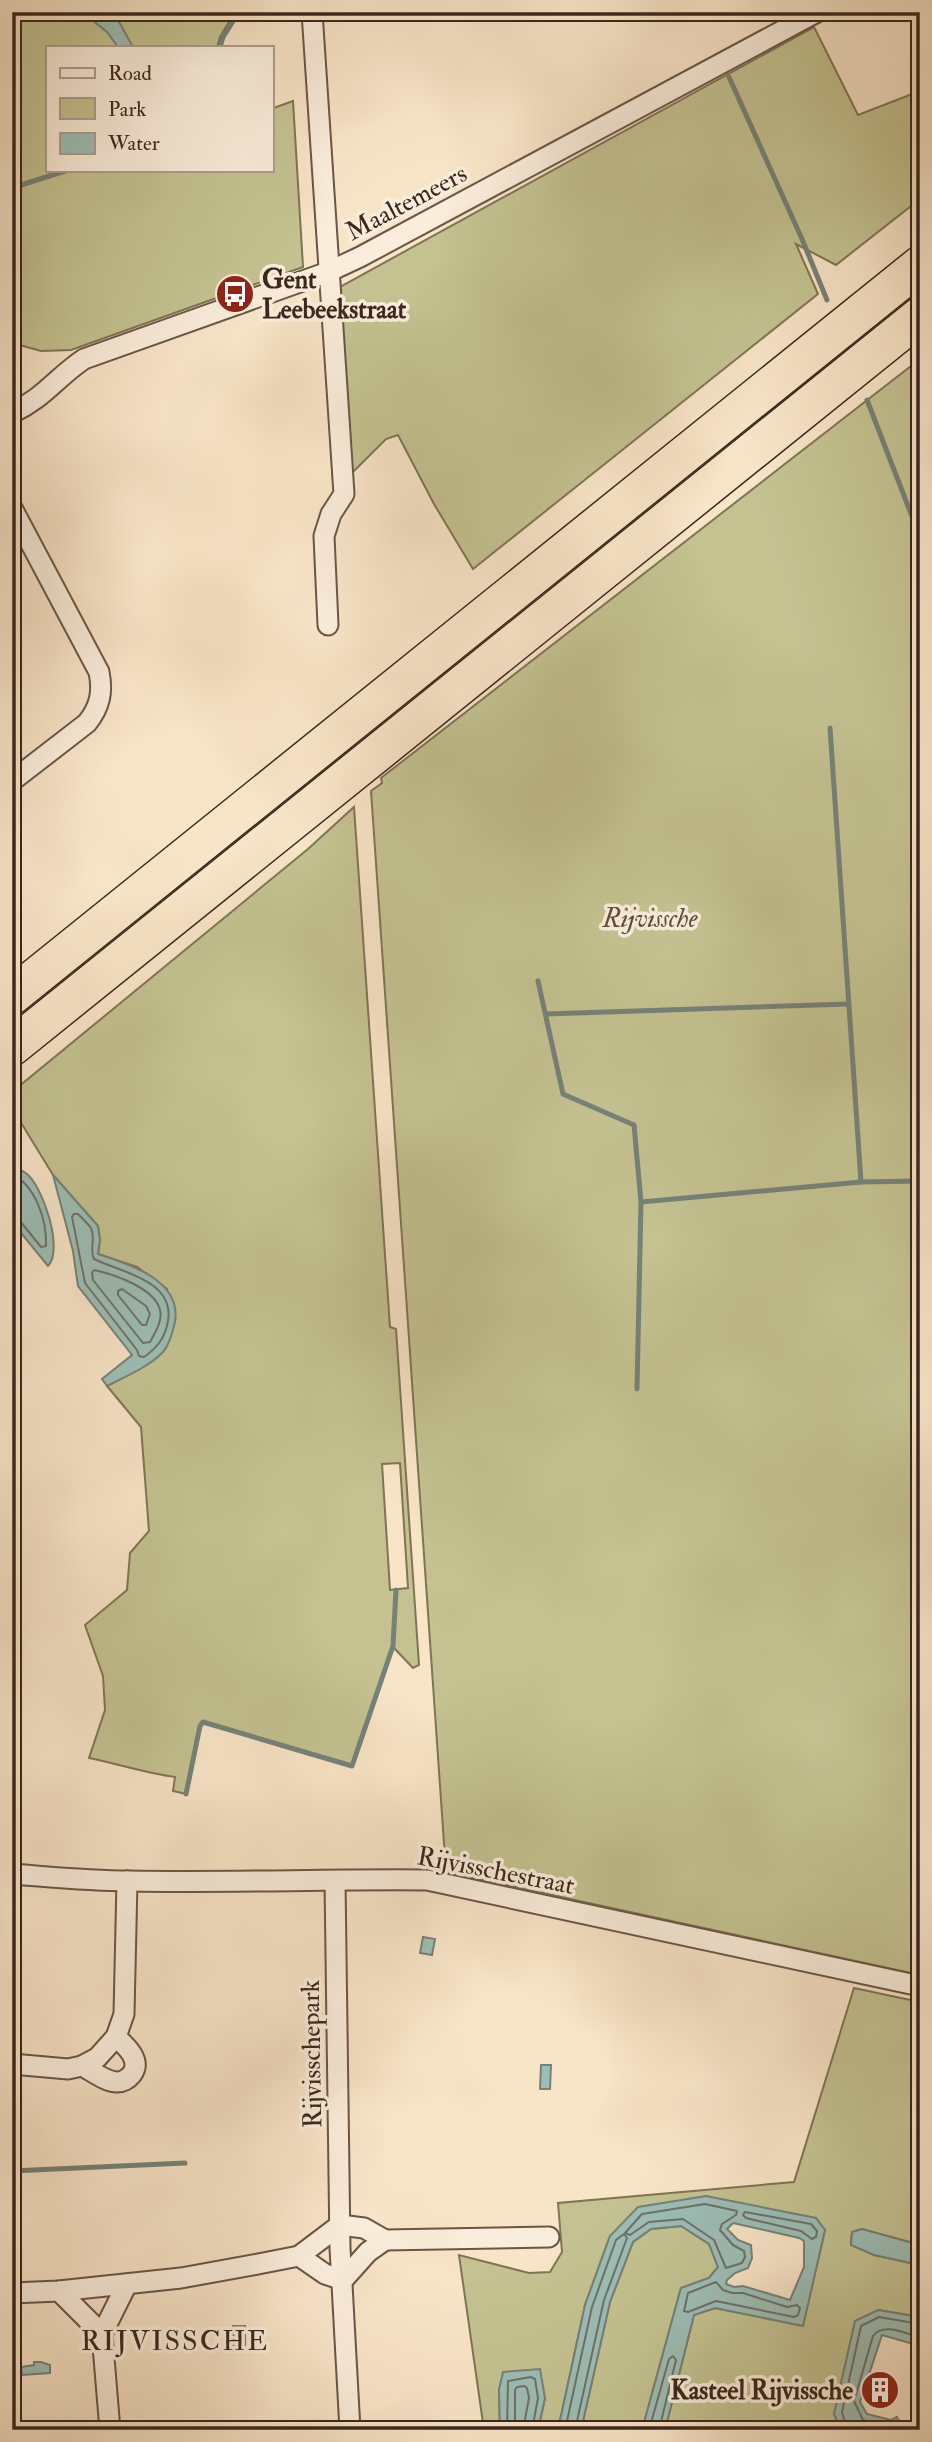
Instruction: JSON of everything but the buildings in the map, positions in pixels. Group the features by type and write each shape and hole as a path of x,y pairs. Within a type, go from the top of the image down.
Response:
{"highway":[{"path":"12,996 920,265"},
{"path":"12,1047 920,316"}],"street":[{"path":"312,12 344,494 331,513 324,536 328,625"},
{"name":"Maaltemeers","path":"12,413 32,404 68,370 84,359 328,272 817,12"},
{"path":"12,508 99,672 102,686 100,701 87,723 12,781"},
{"name":"Rijvisschestraat","path":"12,1874 127,1881 335,1881 391,1878 427,1880 920,1986"},
{"path":"12,2064 68,2068 82,2066 97,2058 116,2037 124,2014 127,1881"},
{"name":"Rijvisschepark","path":"335,1881 340,2225 350,2430"},
{"path":"82,2066 111,2081 117,2082 129,2077 133,2073 135,2060 128,2048 116,2037"},
{"path":"12,2293 60,2291 181,2278 299,2256 340,2225 364,2228 385,2240 550,2237"},
{"path":"299,2256 325,2274 343,2280 368,2252 385,2240"},
{"path":"110,2430 102,2334 127,2284"},
{"path":"60,2291 102,2334"}],"green space":[{"path":"12,12 235,12 217,46 46,46 46,172 273,172 273,108 293,101 303,267 71,350 41,351 12,343"},
{"path":"814,27 858,115 920,91 920,199 836,265 796,244 818,294 473,569 434,504 398,435 386,439 348,477 338,288"},
{"name":"Rijvissche","path":"920,359 920,1975 446,1872 371,791 382,783 381,778"},
{"path":"354,807 390,1327 396,1329 419,1665 413,1668 393,1647 352,1766 204,1722 200,1726 186,1794 173,1791 175,1777 89,1758 105,1710 103,1676 85,1625 127,1590 130,1553 149,1531 141,1427 107,1386 141,1368 167,1289 137,1267 98,1254 98,1226 53,1175 12,1108 12,1092 308,849","holes":["400,1463 408,1588 390,1590 382,1464"]},
{"path":"854,1988 920,2002 920,2245 862,2229 852,2232 851,2244 874,2255 920,2265 920,2317 878,2310 834,2414 841,2430 665,2430 694,2315 715,2308 803,2325 825,2230 706,2196 610,2236 585,2305 558,2430 538,2430 545,2398 499,2389 500,2430 484,2430 459,2255 529,2273 550,2272 562,2252 558,2203 794,2182"},
{"path":"681,2226 709,2244 718,2267 709,2278 681,2288 642,2430 581,2430 610,2302 633,2242 651,2229"}],"water":[{"path":"82,12 104,13 115,18 132,46 117,46 107,32"},
{"path":"12,1166 27,1174 33,1181 45,1205 54,1247 48,1266 12,1222"},
{"path":"53,1175 98,1226 98,1254 151,1276 170,1295 175,1307 173,1330 163,1352 144,1367 107,1386 102,1379 132,1355 78,1286 73,1251"},
{"path":"423,1937 435,1939 432,1955 420,1953"},
{"path":"541,2065 551,2065 550,2089 540,2089"},
{"path":"706,2196 816,2218 825,2230 803,2326 715,2308 694,2315 665,2430 642,2430 681,2288 709,2278 718,2267 709,2244 681,2226 651,2229 633,2242 610,2302 581,2430 558,2430 585,2305 610,2236 638,2207","holes":["733,2223 804,2241 804,2267 790,2300 743,2286 726,2284 735,2273 748,2268 752,2258 751,2245 738,2240 727,2229"]},
{"path":"862,2229 920,2245 920,2265 874,2255 851,2245 852,2232"},
{"path":"878,2310 920,2317 920,2346 882,2335 860,2402 867,2414 891,2420 897,2417 907,2423 920,2422 920,2430 841,2430 834,2414 855,2321"},
{"path":"233,2326 245,2326 245,2347 233,2348"},
{"path":"34,2362 50,2365 50,2373 22,2375 21,2367 34,2365"},
{"path":"540,2369 545,2398 538,2430 500,2430 499,2389 503,2372"}],"waterway":[{"path":"220,46 239,12"},
{"path":"729,77 827,300"},
{"path":"12,188 62,172"},
{"path":"867,400 920,537"},
{"path":"830,728 861,1182"},
{"path":"538,981 563,1094 634,1125 641,1202 861,1182 920,1181"},
{"path":"546,1014 849,1004"},
{"path":"637,1389 641,1202"},
{"path":"186,1794 203,1722 352,1766 393,1646 396,1590"},
{"path":"12,2171 185,2163"}],"place":[{"name":"Gent Leebeekstraat","path":"235,294"},
{"name":"Kasteel Rijvissche","path":"880,2390"}],"district":[{"name":"RIJVISSCHE","path":"175,2340"}]}
